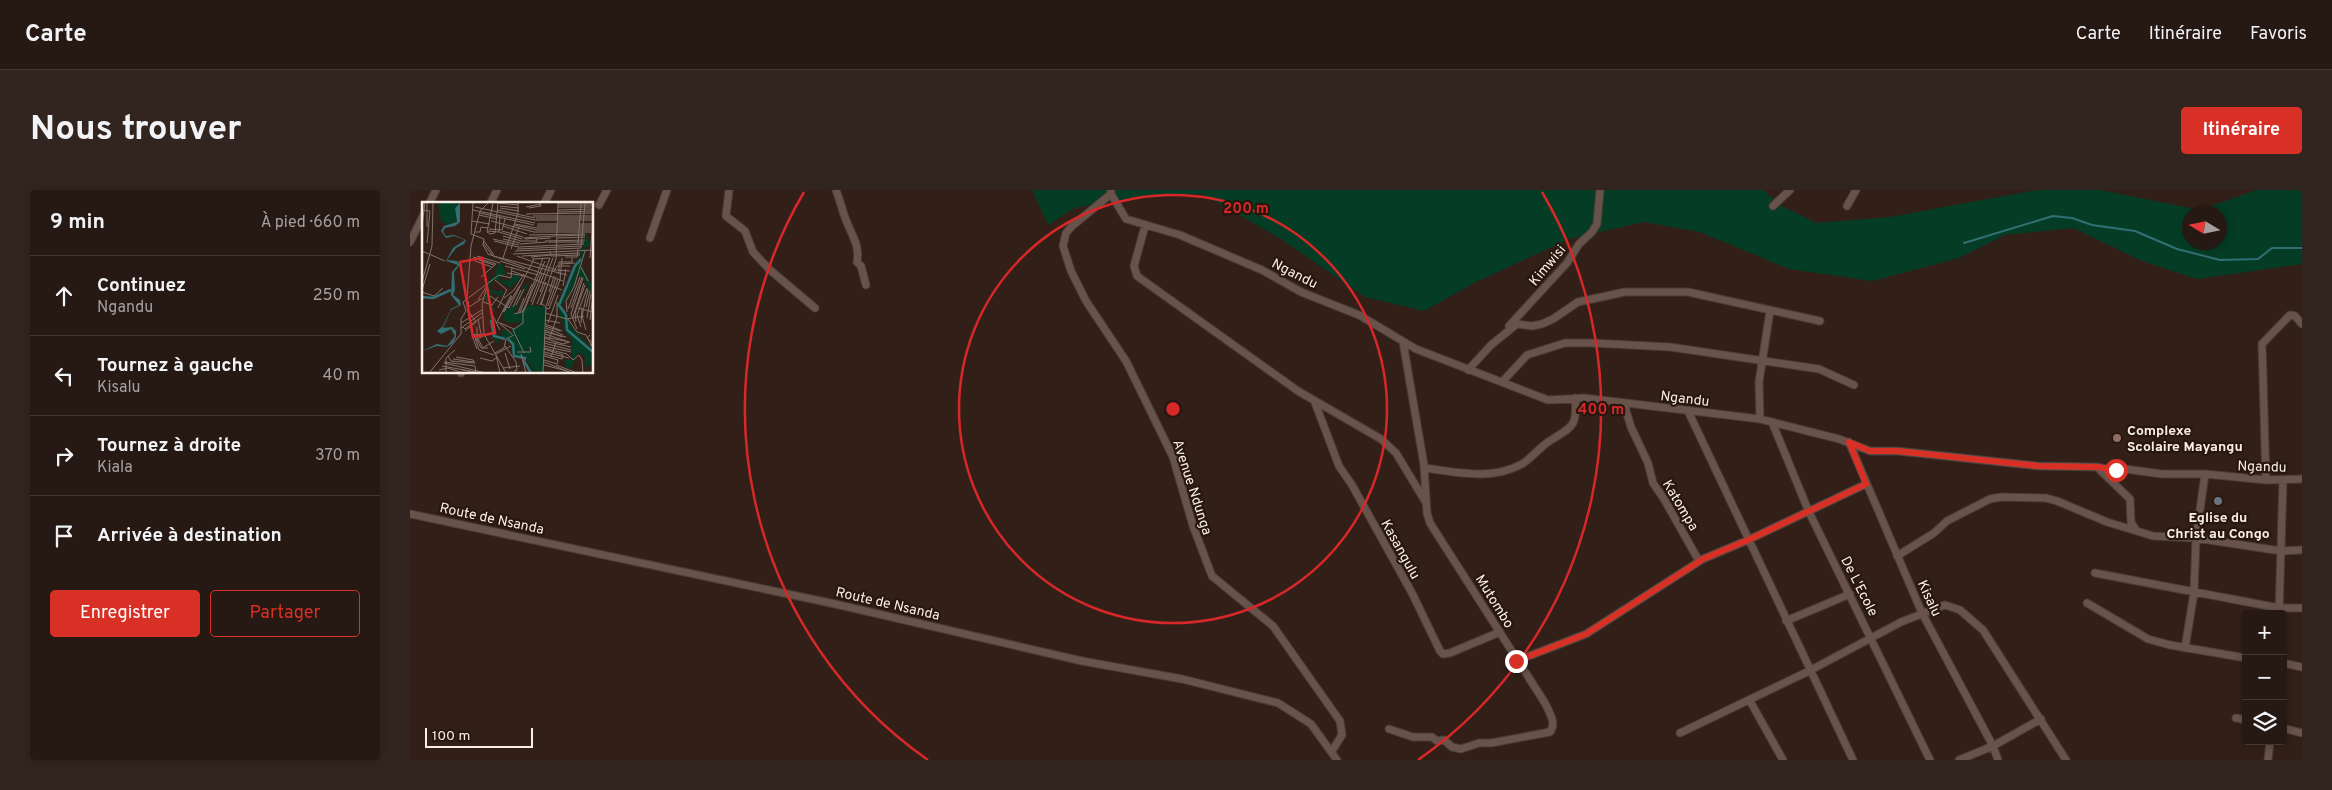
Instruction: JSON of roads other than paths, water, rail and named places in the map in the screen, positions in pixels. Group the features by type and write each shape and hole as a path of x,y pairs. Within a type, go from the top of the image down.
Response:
{"street":[{"path":"430,202 436,190"},
{"path":"491,202 497,190"},
{"path":"545,202 551,190"},
{"path":"599,205 607,190"},
{"path":"650,238 667,190"},
{"path":"729,190 726,216 745,230 754,252 770,270 814,308"},
{"path":"836,190 846,220 855,237 858,251 857,262 861,266 866,285"},
{"name":"Kimwisi","path":"1492,345 1568,263 1579,244 1592,232 1597,224 1600,190"},
{"path":"1774,206 1790,190"},
{"path":"1848,206 1856,190"},
{"name":"Ngandu","path":"1111,192 1126,219 1180,236 1262,270 1301,292 1359,316 1403,342 1468,370 1503,381 1548,400 1575,398 1760,420 1849,442 1870,451 1897,451 2038,466 2097,467 2162,474 2205,474 2266,480 2302,479"},
{"name":"Avenue Ndunga","path":"1111,192 1066,233 1064,246 1071,271 1086,301 1126,361 1173,456 1192,526 1208,571 1217,582 1272,626 1340,721 1342,735 1332,751"},
{"path":"410,242 422,218"},
{"path":"1145,226 1134,266 1137,276 1314,400 1381,439 1396,453 1426,501"},
{"path":"1468,370 1492,345 1517,324 1532,326 1542,324 1553,320 1578,302 1625,292 1682,292 1820,321"},
{"path":"1760,420 1759,382 1770,311"},
{"path":"2266,480 2262,348 2264,341 2292,314 2302,324"},
{"name":"Mutombo","path":"1389,729 1413,737 1432,737 1437,741 1444,740 1452,747 1461,749 1479,743 1491,743 1550,732 1553,722 1545,703 1516,661 1500,632 1430,523 1426,501 1424,468 1403,342"},
{"path":"1503,381 1527,355 1565,343 1642,345 1763,360 1819,369 1854,385"},
{"path":"1424,468 1480,475 1507,471 1523,463 1546,443 1571,428 1576,414 1575,398"},
{"name":"Kasangulu","path":"1314,400 1339,466 1352,485 1412,593 1440,651 1443,654 1450,654 1500,632"},
{"name":"Katompa","path":"1624,404 1631,427 1648,463 1653,483 1669,506 1699,561"},
{"path":"1688,411 1852,760"},
{"name":"De L'Ecole","path":"1772,422 1809,512 1930,760"},
{"name":"Kisalu","path":"1849,442 1922,613 1993,746 1998,760"},
{"path":"2097,467 2130,499 2131,522 2136,530"},
{"path":"2185,648 2194,593 2196,538 2205,474"},
{"path":"2279,610 2283,480"},
{"path":"1516,661 1586,634 1699,561 1809,512 1866,484"},
{"path":"1897,556 1934,533 1947,521 1990,499 2001,497 2046,498 2106,522 2154,536 2196,538 2281,551 2302,550"},
{"name":"Route de Nsanda","path":"410,514 835,604 1082,660 1182,679 1278,703 1311,724 1337,760"},
{"path":"2095,573 2274,610"},
{"path":"1786,621 1850,594"},
{"path":"2087,603 2148,639 2185,648 2242,657"},
{"path":"1680,733 1750,701 1922,613 1945,604 1952,606 1984,630 2066,760"},
{"path":"2287,610 2302,608"},
{"path":"2287,664 2302,667"},
{"path":"1750,701 1783,760"},
{"path":"2236,718 2242,719"},
{"path":"1959,760 1993,746 2041,719"},
{"path":"2287,729 2302,734"},
{"path":"2268,760 2270,745"}],"waterway":[{"path":"1964,243 2053,216 2072,218 2092,225 2135,231 2177,249 2220,260 2258,259 2272,248 2302,248"}],"place":[{"name":"Complexe Scolaire Mayangu","path":"2117,438"},
{"name":"Eglise du Christ au Congo","path":"2218,501"}]}
